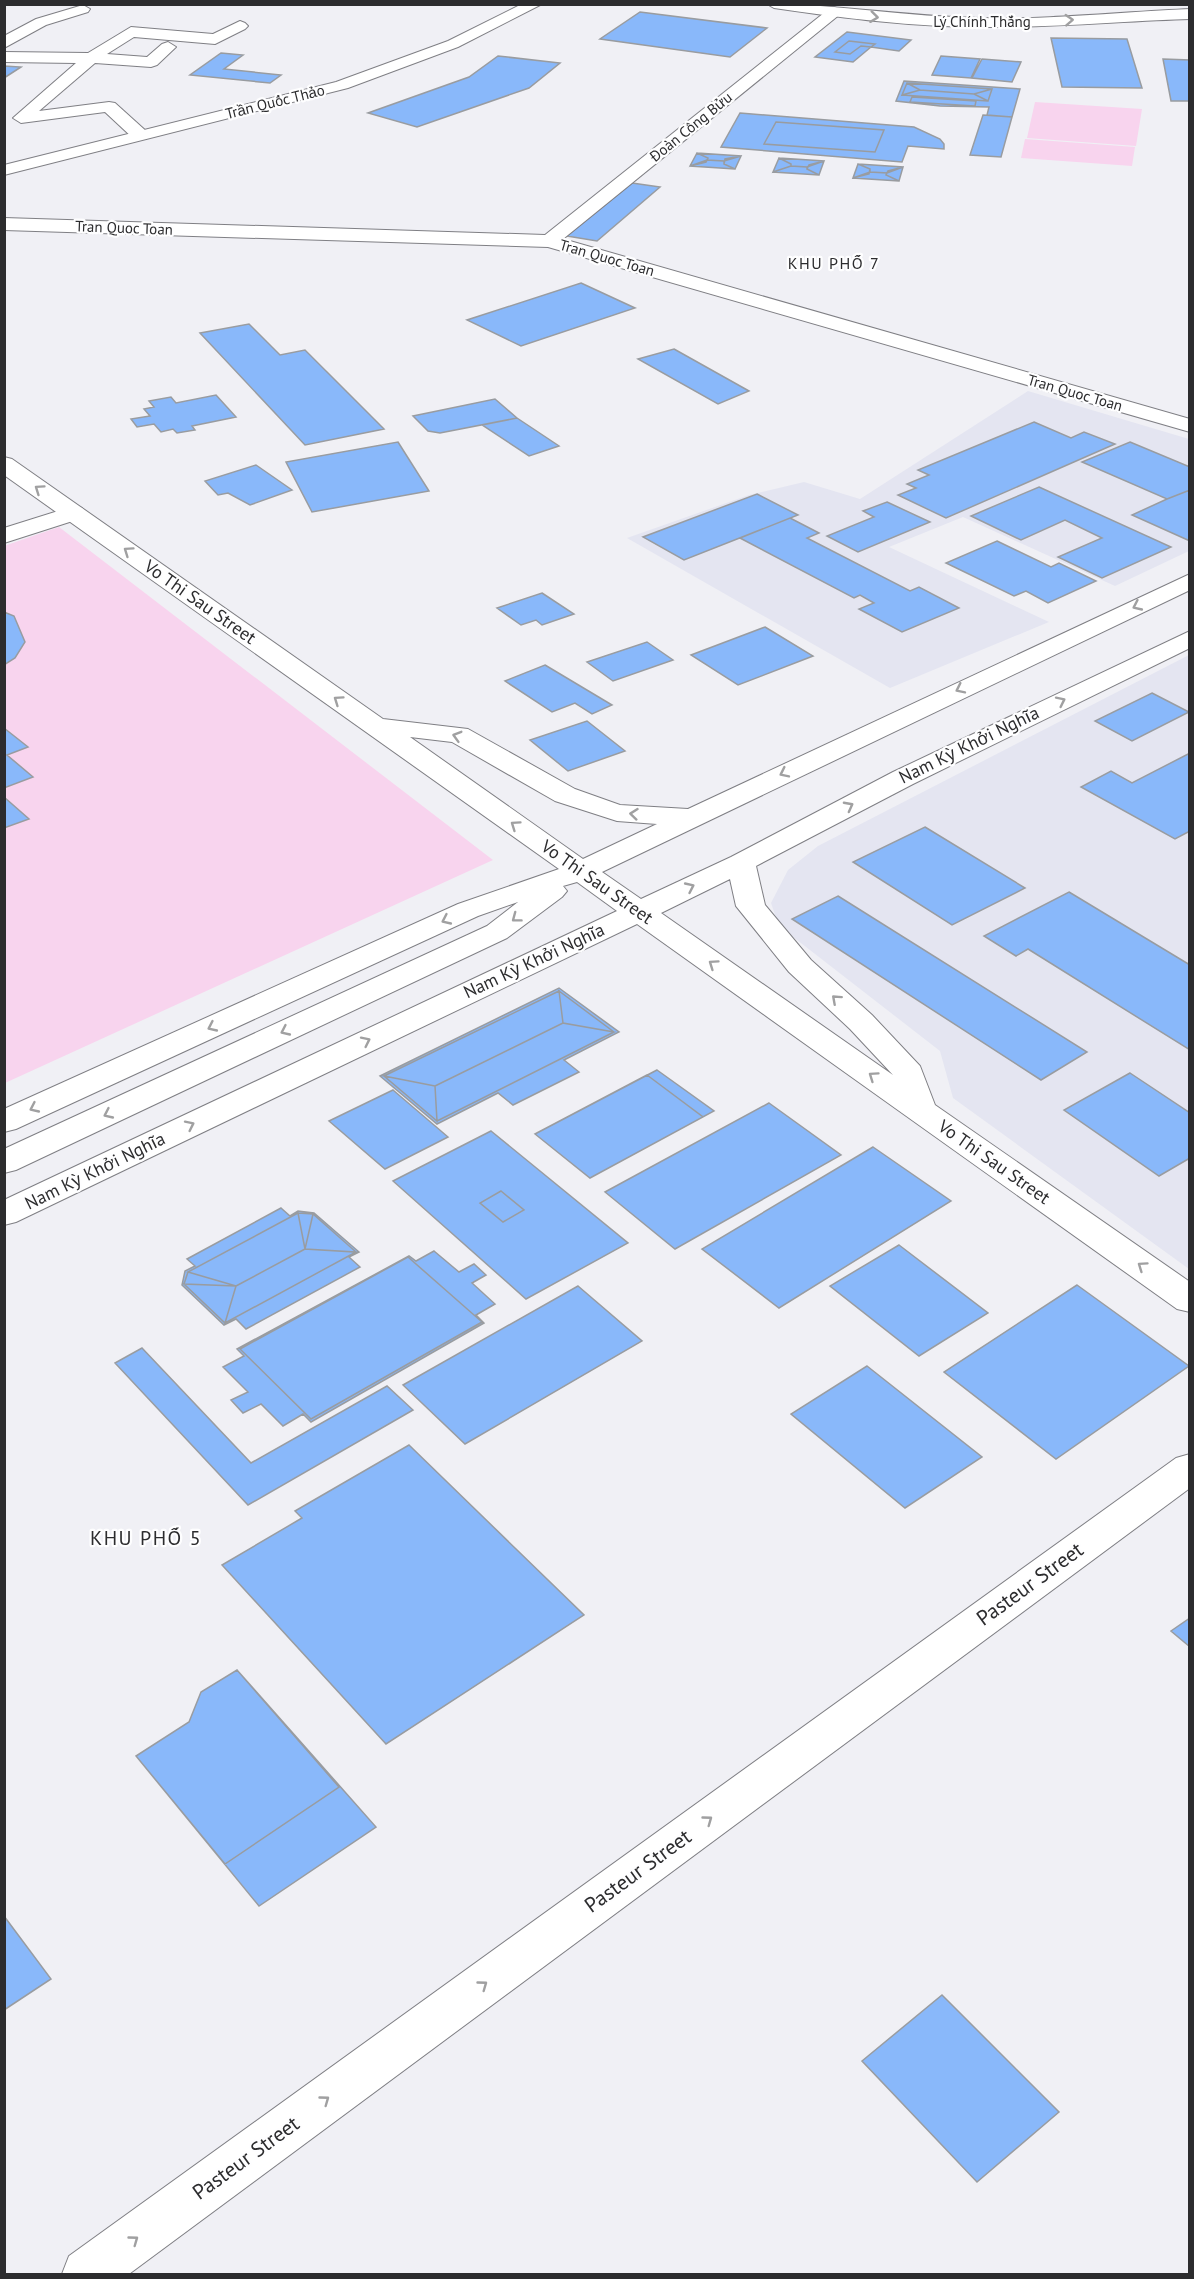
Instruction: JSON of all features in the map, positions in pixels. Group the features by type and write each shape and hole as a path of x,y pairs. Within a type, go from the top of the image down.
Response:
{"main road":[{"name":"Trần Quốc Thảo","path":"4,170 342,85 453,44 534,4"},
{"name":"Lý Chính Thắng","path":"774,4 899,20 1012,23 1190,14"},
{"path":"4,43 41,22 83,9"},
{"name":"Đoàn Công Bửu","path":"549,241 834,12"},
{"path":"129,78 151,62 166,41 188,21"},
{"path":"140,135 109,107 21,118 91,57 131,32 166,41 215,39 240,26"},
{"path":"4,57 91,57 151,62"},
{"name":"Tran Quoc Toan","path":"4,224 549,241 1190,426"},
{"name":"Vo Thi Sau Street","path":"4,464 1190,1300"},
{"path":"4,536 74,513"},
{"path":"4,1122 468,910 580,871 1190,581"},
{"name":"Nam Kỳ Khởi Nghĩa","path":"4,1214 741,863 903,778 1190,638"},
{"path":"374,725 459,735 565,795 617,813 692,817"},
{"path":"741,863 751,906 800,966 861,1022 909,1073 921,1110"},
{"path":"4,1162 497,932 580,871"},
{"name":"Pasteur Street","path":"87,2274 1190,1468"}],"shaded area":[{"path":"1035,102 1142,109 1136,146 1027,138"},
{"path":"1025,139 1135,147 1132,166 1021,158"},
{"path":"1028,391 1189,439 1189,551 1115,586 963,517 889,547 1049,622 890,688 627,538 749,495 804,482 860,499"},
{"path":"59,527 493,860 5,1083 4,546"},
{"path":"1189,655 1189,1269 953,1098 940,1051 779,926 771,903 788,870 818,846"}],"building":[{"path":"640,12 767,28 730,57 600,39"},
{"path":"847,32 911,40 899,51 871,47 853,62 815,57"},
{"path":"1051,38 1127,39 1142,88 1062,87"},
{"path":"849,41 875,44 871,47 861,46 850,54 835,52"},
{"path":"221,53 243,55 224,69 281,75 270,83 190,75"},
{"path":"498,56 560,63 529,88 417,127 368,113 469,77"},
{"path":"941,56 980,59 971,78 932,75"},
{"path":"982,59 1021,62 1012,82 972,78"},
{"path":"1163,59 1190,60 1190,101 1171,101"},
{"path":"4,66 21,67 4,78"},
{"path":"904,81 1020,89 1012,117 987,115 989,107 940,106 896,101"},
{"path":"907,83 920,90 902,95"},
{"path":"907,83 992,89 974,94 920,90"},
{"path":"992,89 988,101 974,94"},
{"path":"920,90 974,94 988,101 902,95"},
{"path":"912,97 976,101 975,106 910,102"},
{"path":"740,113 914,127 940,139 944,144 944,149 908,146 902,162 721,147"},
{"path":"983,115 1012,117 1001,157 970,155"},
{"path":"776,122 884,130 875,152 764,144"},
{"path":"697,153 741,156 735,169 690,166"},
{"path":"697,153 708,158 706,162 690,166"},
{"path":"697,153 741,156 724,161 707,160 708,158"},
{"path":"741,156 735,169 724,164 725,159"},
{"path":"779,158 824,161 819,175 773,172"},
{"path":"779,158 791,166 773,172"},
{"path":"779,158 824,161 807,167 791,166"},
{"path":"707,160 724,161 724,164 735,169 690,166"},
{"path":"824,161 819,175 807,169 809,165"},
{"path":"858,164 903,167 899,181 853,178"},
{"path":"858,164 870,169 869,174 853,178"},
{"path":"858,164 903,167 887,173 870,172 870,169"},
{"path":"791,166 807,167 819,175 773,172"},
{"path":"903,167 899,181 886,175 888,171"},
{"path":"870,172 887,173 886,175 899,181 853,178"},
{"path":"632,183 660,187 597,241 567,236"},
{"path":"581,283 635,308 521,346 467,320"},
{"path":"249,324 280,355 305,350 384,429 305,445 200,333"},
{"path":"674,349 749,391 718,404 638,359"},
{"path":"216,395 236,417 192,426 195,430 177,433 173,429 161,432 154,424 137,427 131,419 150,416 144,409 154,407 149,401 171,397 176,403"},
{"path":"495,399 517,418 440,433 428,431 413,416"},
{"path":"517,418 559,446 529,456 482,425"},
{"path":"1034,422 1071,438 1084,432 1115,444 946,518 898,495 916,488 907,484 929,475 918,470"},
{"path":"398,442 429,491 312,512 286,462"},
{"path":"1130,442 1190,467 1190,490 1167,499 1082,462"},
{"path":"256,465 292,490 250,505 228,493 218,495 205,481"},
{"path":"1039,487 1171,547 1102,578 1058,557 1102,538 1065,520 1021,540 971,516"},
{"path":"1190,490 1190,541 1132,515 1167,499"},
{"path":"757,494 798,515 684,560 643,537"},
{"path":"887,502 930,522 858,552 827,536 874,517 863,511"},
{"path":"790,518 819,533 807,538 910,591 919,587 959,608 902,632 859,609 874,603 860,595 854,598 740,538"},
{"path":"997,541 1051,567 1059,563 1096,581 1048,603 1026,591 1014,596 946,563"},
{"path":"542,593 574,614 542,625 536,620 521,625 497,608"},
{"path":"4,612 14,616 25,642 15,658 4,665"},
{"path":"765,627 813,656 738,685 691,655"},
{"path":"647,642 673,660 613,681 587,662"},
{"path":"545,665 612,705 592,714 575,703 552,712 505,681"},
{"path":"1152,693 1189,712 1132,741 1095,721"},
{"path":"587,721 625,751 568,771 530,740"},
{"path":"4,728 28,747 7,755 33,777 4,788"},
{"path":"1190,753 1190,831 1175,839 1081,787 1111,771 1132,783"},
{"path":"4,797 29,819 4,828"},
{"path":"925,827 1025,888 952,925 853,862"},
{"path":"1069,892 1190,965 1190,1050 1028,949 1016,956 984,936"},
{"path":"838,896 1087,1052 1041,1080 792,919"},
{"path":"559,988 619,1032 564,1060 579,1072 513,1105 498,1093 437,1124 380,1076"},
{"path":"559,991 614,1032 563,1023"},
{"path":"559,991 563,1023 435,1086 384,1076"},
{"path":"563,1023 614,1032 437,1121 435,1086"},
{"path":"657,1070 714,1111 590,1178 535,1134"},
{"path":"1130,1073 1190,1113 1190,1158 1159,1176 1064,1110"},
{"path":"647,1075 703,1117 590,1178 535,1134"},
{"path":"384,1076 435,1086 437,1121"},
{"path":"393,1090 448,1137 385,1169 329,1121"},
{"path":"769,1103 841,1155 675,1249 605,1192"},
{"path":"491,1131 628,1243 526,1299 393,1181"},
{"path":"873,1147 951,1201 779,1308 702,1249"},
{"path":"501,1191 524,1210 503,1222 480,1203"},
{"path":"281,1208 290,1216 298,1211 314,1213 359,1252 349,1257 360,1267 246,1329 236,1319 224,1325 182,1285 185,1271 195,1266 187,1259"},
{"path":"298,1213 305,1249 236,1286 188,1272"},
{"path":"298,1213 313,1214 305,1249"},
{"path":"313,1214 356,1252 305,1249"},
{"path":"899,1245 988,1313 919,1356 830,1286"},
{"path":"305,1249 356,1252 225,1323 236,1286"},
{"path":"434,1251 459,1272 474,1264 486,1275 472,1283 495,1304 476,1315 484,1323 311,1422 303,1414 283,1426 261,1404 243,1413 231,1400 248,1392 223,1367 244,1356 237,1349 409,1256 416,1261"},
{"path":"408,1257 482,1322 311,1419 240,1349"},
{"path":"188,1272 236,1286 184,1284"},
{"path":"184,1284 236,1286 225,1323"},
{"path":"1077,1285 1189,1366 1056,1459 944,1372"},
{"path":"578,1286 642,1341 465,1444 403,1385"},
{"path":"142,1348 251,1463 387,1386 413,1410 248,1505 115,1363"},
{"path":"867,1366 982,1457 905,1508 791,1414"},
{"path":"409,1445 584,1615 386,1744 222,1565 302,1518 295,1511"},
{"path":"1190,1618 1190,1647 1171,1631"},
{"path":"237,1670 376,1827 259,1906 136,1756 189,1722 201,1692"},
{"path":"237,1670 339,1787 225,1864 136,1756 189,1722 201,1692"},
{"path":"4,1916 51,1979 4,2010"},
{"path":"942,1995 1059,2112 977,2182 862,2061"}],"district":[{"name":"KHU PHỐ 7","path":"834,263"},
{"name":"KHU PHỐ 5","path":"146,1538"}]}
